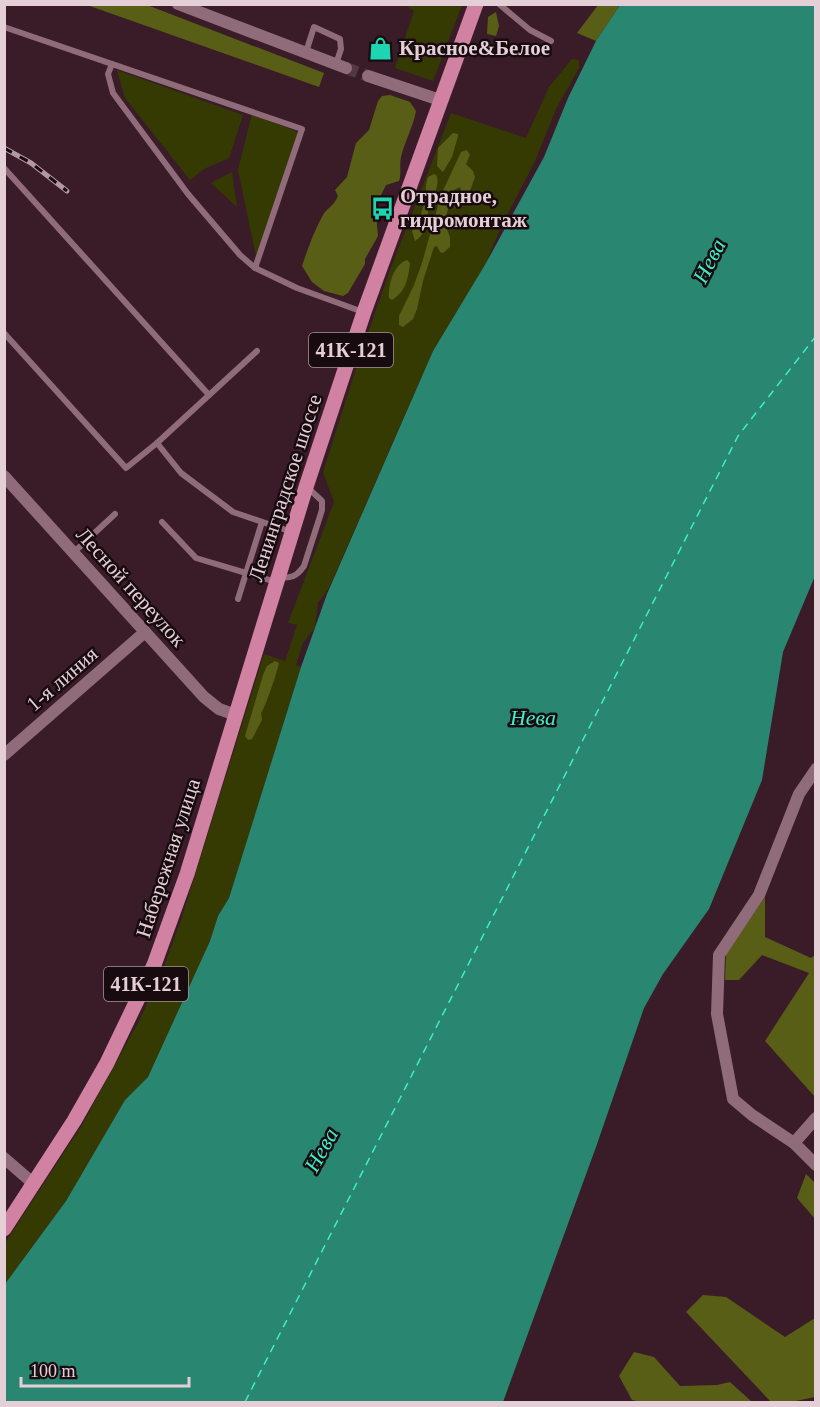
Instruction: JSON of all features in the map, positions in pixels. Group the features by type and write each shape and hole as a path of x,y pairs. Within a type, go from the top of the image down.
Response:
{"main road":[{"name":"Ленинградское шоссе","path":"236,715 306,487 364,312 476,4"},
{"name":"Набережная улица","path":"4,1229 74,1121 107,1063 154,966 187,874 236,715"}],"street":[{"path":"178,4 341,66"},
{"path":"368,76 440,100"},
{"name":"Лесной переулок","path":"4,476 204,697 219,709 236,715"},
{"name":"1-я линия","path":"4,755 146,632"},
{"path":"816,769 799,794 759,895 719,955 717,1014 733,1099 794,1143 816,1165"},
{"path":"794,1143 816,1118"},
{"path":"4,1158 34,1184"}],"lane":[{"path":"499,4 530,30 550,41"},
{"path":"4,27 302,129 255,268"},
{"path":"305,53 314,27 340,39 341,66"},
{"path":"112,64 108,74 113,93 188,194 240,255 255,268 297,288 364,312"},
{"path":"4,168 209,394"},
{"path":"4,333 126,468 157,443 257,351"},
{"path":"157,443 181,473 233,512 292,532"},
{"path":"162,522 196,558 246,574 278,580 289,579 299,573 304,566 322,510 322,501 306,487"},
{"path":"73,553 115,514"},
{"path":"238,598 262,522"}],"shaded area":[{"path":"87,5 147,5 324,73 319,87"},
{"path":"405,5 462,5 433,81 395,68 414,11"},
{"path":"598,5 620,5 596,41 577,33"},
{"path":"496,12 499,26 496,36 487,34 488,17"},
{"path":"572,59 579,60 579,68 556,109 535,161 501,227 486,263 433,351 329,588 318,603 315,627 303,643 296,665 301,667 229,898 218,916 210,941 148,1077 125,1100 66,1201 5,1284 5,1243 82,1125 140,1019 163,969 181,920 264,654 285,661 297,625 288,623 334,502 323,472 389,273 451,113 526,138 549,87"},
{"path":"117,70 243,115 229,158 204,169 190,180 125,98"},
{"path":"390,95 410,102 416,111 401,157 399,181 386,185 379,199 376,215 378,236 348,293 343,296 324,291 312,282 302,266 304,259 320,221 338,196 335,190 347,177 356,143 369,130 378,101 382,96"},
{"path":"252,114 298,132 256,256 238,170"},
{"path":"453,133 458,136 452,157 443,172 437,166 438,148"},
{"path":"467,150 470,155 466,164 475,177 470,191 465,194 460,187 454,190 444,222 450,237 450,247 443,253 437,246 434,247 417,309 413,319 403,327 399,325 399,316 422,263 441,195 461,152"},
{"path":"232,172 237,207 211,183"},
{"path":"434,174 437,176 437,186 429,205 423,233 415,241 412,231 421,221 428,177"},
{"path":"407,260 410,263 406,284 392,300 389,298 389,293 392,276 398,266"},
{"path":"275,661 279,663 261,713 262,720 252,739 248,740 245,736 263,675 267,666"},
{"path":"765,897 765,937 811,958 815,955 815,1097 765,1041 809,973 762,955 739,980 725,980 726,954"},
{"path":"806,1174 815,1183 815,1219 797,1198"},
{"path":"703,1295 726,1297 785,1337 815,1318 815,1397 791,1402 771,1402 686,1312"},
{"path":"634,1352 654,1357 680,1386 717,1385 730,1382 752,1402 642,1402 632,1400 619,1376"}],"water":[{"name":"Нева","path":"620,5 815,5 815,576 783,652 762,780 709,909 663,974 644,1008 503,1402 5,1402 5,1284 66,1201 125,1100 148,1077 210,941 218,916 229,898 301,667 327,594 433,351 486,263 544,157 568,98 596,41"}],"ferry route":[{"path":"245,1402 738,436 816,336"}],"tunnel":[{"path":"346,68 368,76"}],"railway":[{"path":"4,148 31,163 67,191"}],"place":[{"name":"Красное&Белое","path":"381,48"},
{"name":"Отрадное, гидромонтаж","path":"382,208"}]}
